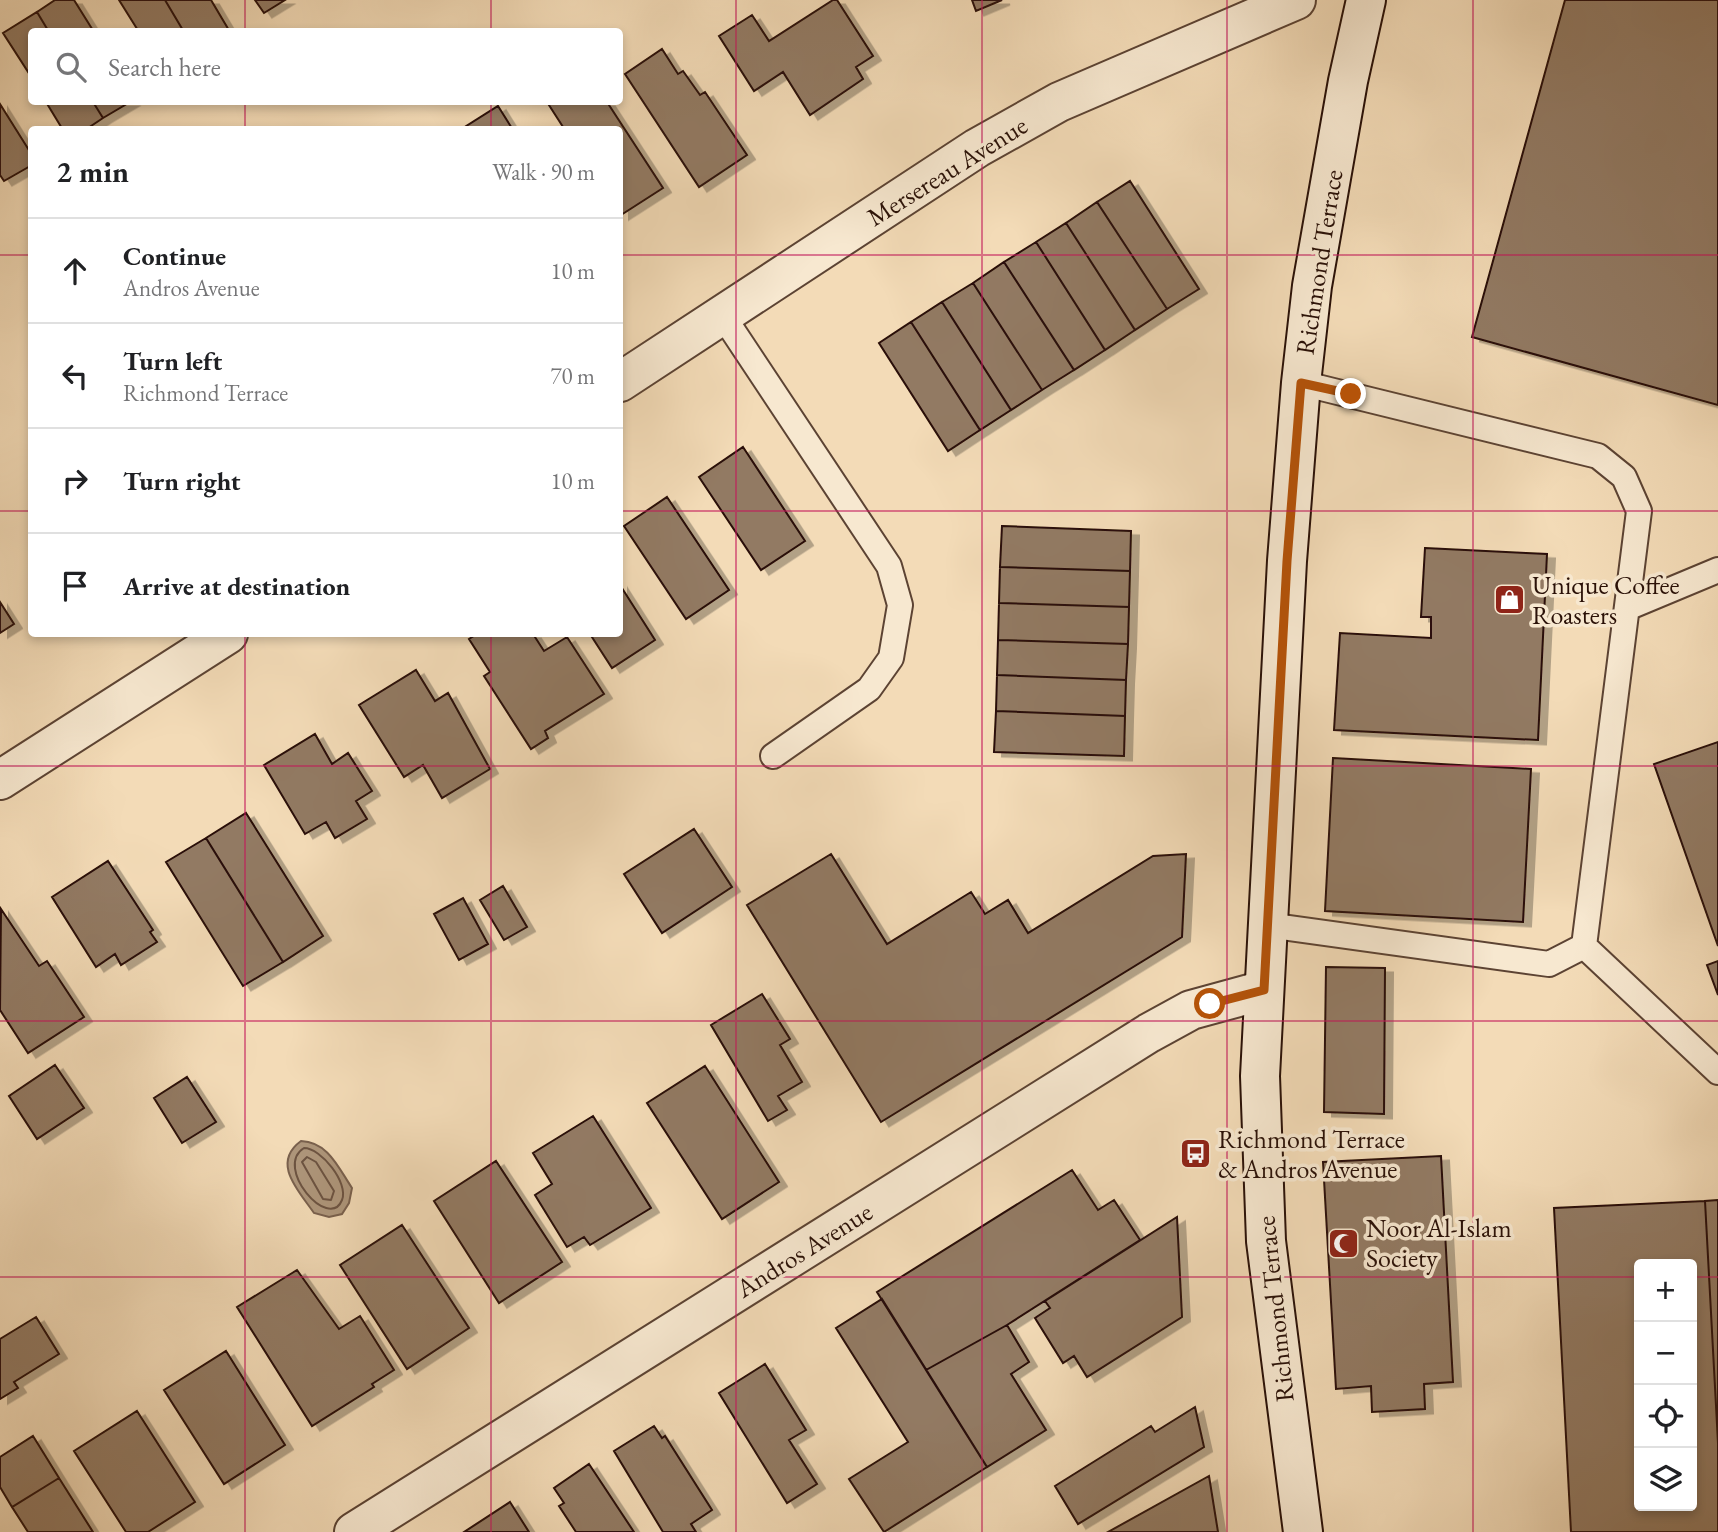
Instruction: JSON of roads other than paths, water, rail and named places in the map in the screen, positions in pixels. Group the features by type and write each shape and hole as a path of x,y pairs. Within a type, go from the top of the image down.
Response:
{"street":[{"name":"Mersereau Avenue","path":"623,380 977,148 1022,122 1059,102 1254,15 1296,0"},
{"name":"Richmond Terrace","path":"1303,1532 1266,1241 1260,1076 1287,561 1301,383 1312,286 1348,81 1366,0"},
{"path":"0,780 223,637"},
{"name":"Andros Avenue","path":"354,1532 1149,1033 1191,1010 1264,990"}],"lane":[{"path":"723,316 889,566 900,605 891,658 869,690 773,756"},
{"path":"1301,383 1598,456 1624,477 1639,511 1584,946"},
{"path":"1627,608 1718,570"},
{"path":"1268,925 1549,964 1584,946"},
{"path":"1584,946 1718,1072"}],"water":[{"path":"301,1141 310,1142 325,1151 352,1188 349,1203 342,1214 329,1217 314,1213 295,1186 290,1177 288,1158 292,1149"}],"place":[{"name":"Unique Coffee Roasters","path":"1509,600"},
{"name":"Richmond Terrace & Andros Avenue","path":"1195,1154"},
{"name":"Noor Al-Islam Society","path":"1343,1243"}]}
